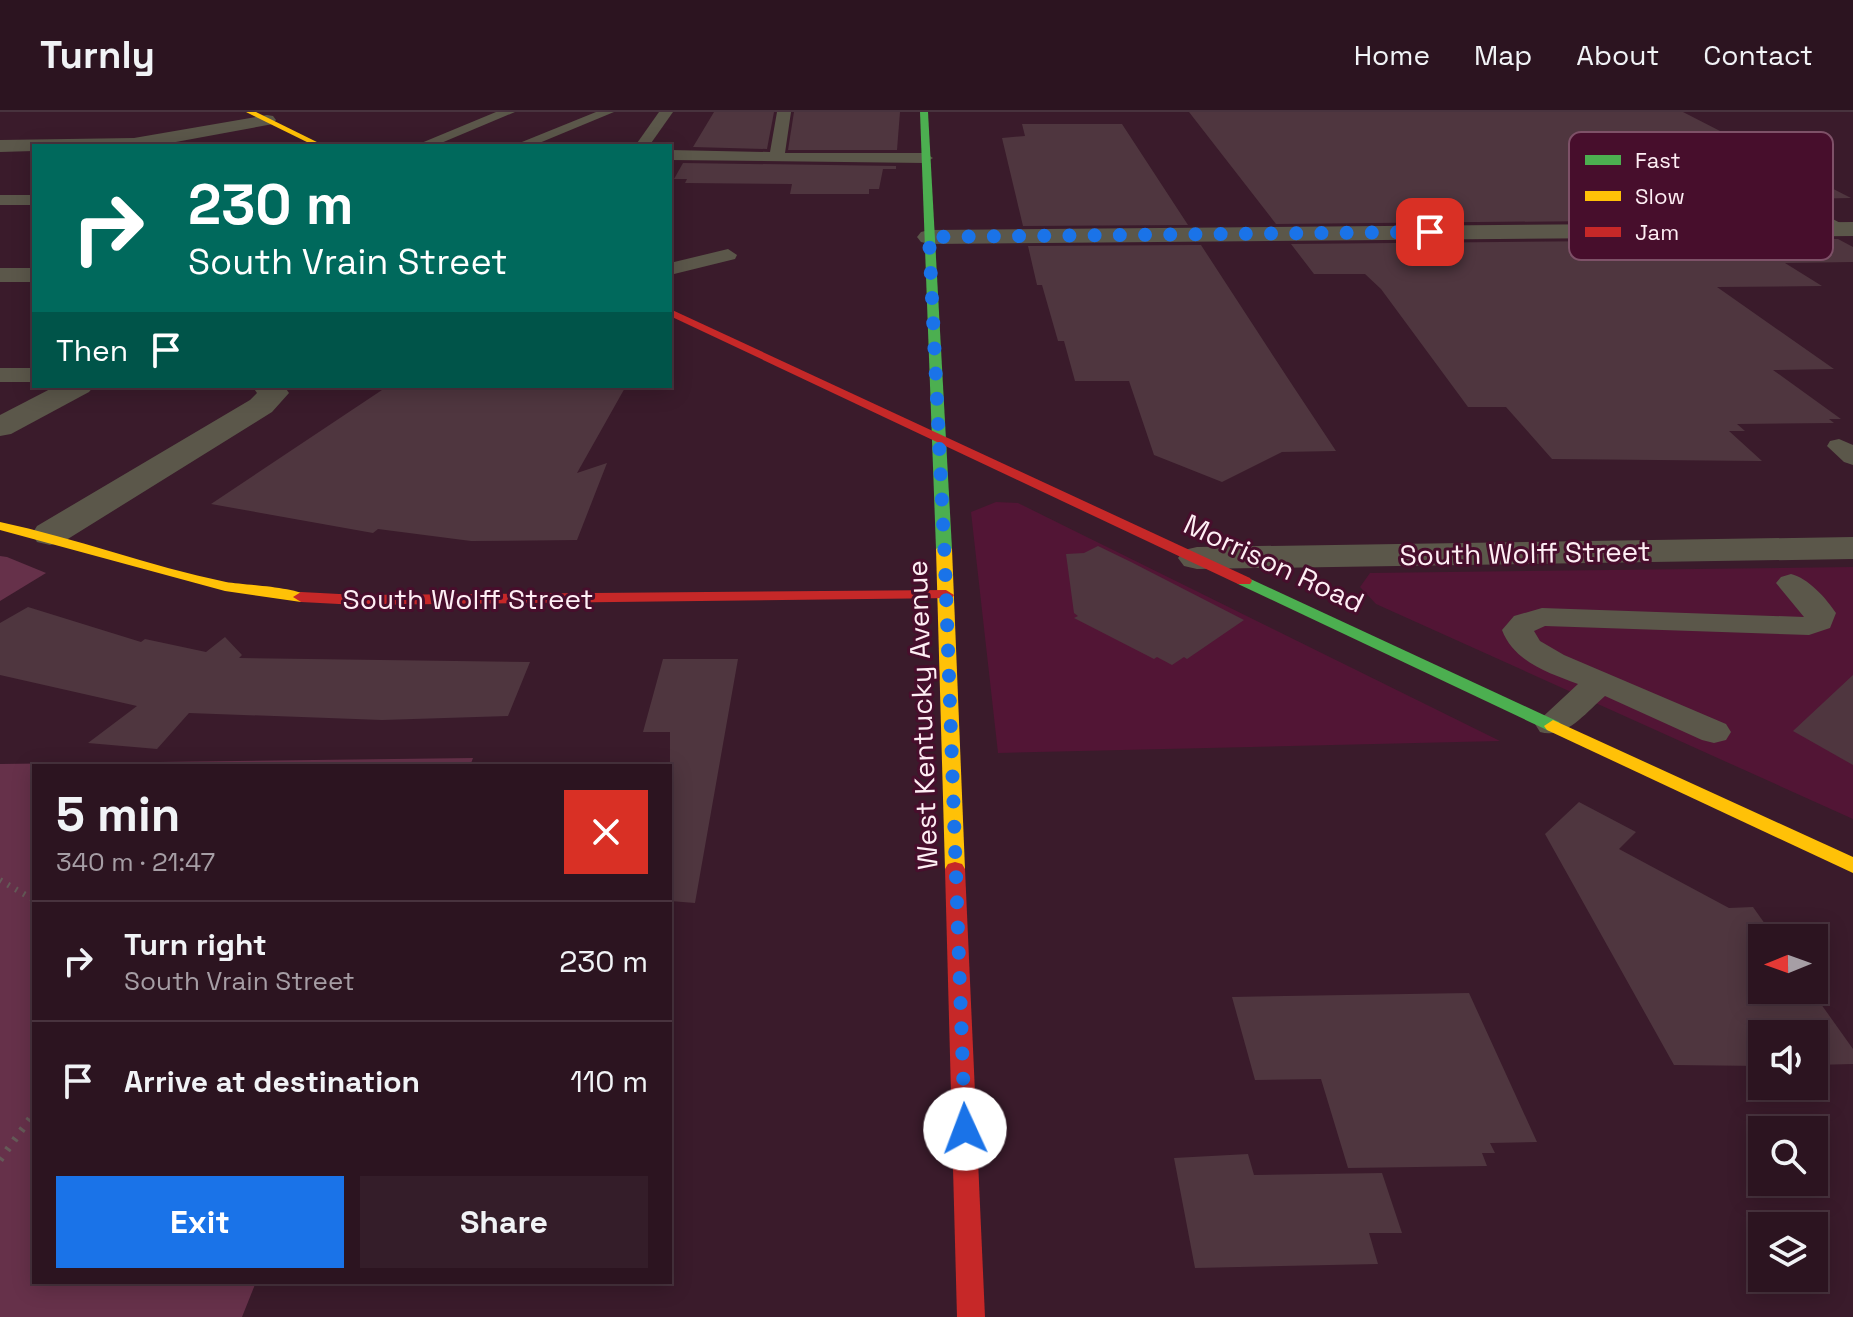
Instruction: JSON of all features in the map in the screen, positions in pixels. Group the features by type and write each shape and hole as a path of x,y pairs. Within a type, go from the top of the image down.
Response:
{"street":[{"name":"West Kentucky Avenue","path":"924,112 946,595 971,1317"},
{"path":"119,144 259,116 317,144"},
{"path":"0,146 32,146"},
{"path":"929,237 1569,231"},
{"path":"0,275 32,275"},
{"name":"Morrison Road","path":"672,313 1853,866"},
{"path":"0,427 75,388"},
{"path":"50,534 261,406 274,393 269,388"},
{"name":"South Wolff Street","path":"0,526 50,534 236,589 288,597 374,600 946,595"},
{"name":"South Wolff Street","path":"1197,558 1853,548"}],"lane":[{"path":"426,144 508,112"},
{"path":"524,144 552,132 581,125 607,112"},
{"path":"643,144 666,112"},
{"path":"777,157 784,112"},
{"path":"672,155 925,158"},
{"path":"0,200 32,200"},
{"path":"672,269 728,255"},
{"path":"0,375 32,375"},
{"path":"1714,732 1530,650 1519,640 1518,630 1525,623 1542,617 1809,626 1819,621 1821,613 1791,583"},
{"path":"1552,724 1601,682"}],"path":[{"path":"0,880 32,899"},
{"path":"0,1160 32,1116"}],"shaded area":[{"path":"996,502 1018,503 1500,741 998,753 971,512"},
{"path":"0,556 7,557 46,573 0,601"},
{"path":"1853,567 1853,819 1376,604 1360,587 1370,573"},
{"path":"473,758 471,764 32,764 32,1284 255,1284 242,1317 0,1317 0,764"}],"building":[{"path":"714,112 774,112 767,149 693,147"},
{"path":"794,112 900,112 897,150 788,150"},
{"path":"1189,112 1683,112 1722,132 1569,132 1569,221 1276,224"},
{"path":"1022,124 1122,124 1188,225 1023,226 1002,138 1025,136"},
{"path":"683,163 896,166 896,169 883,169 879,189 869,189 869,194 790,194 792,184 685,183 687,179 674,179"},
{"path":"1833,189 1851,198 1833,198"},
{"path":"1833,239 1853,247 1853,262 1785,263 1822,286 1717,287 1834,369 1773,370 1841,419 1829,419 1834,423 1737,424 1745,431 1729,431 1762,461 1552,459 1506,407 1468,407 1381,289 1365,274 1314,274 1291,244 1569,241 1569,260 1833,260"},
{"path":"1201,245 1336,451 1282,452 1222,482 1154,455 1129,381 1075,381 1064,341 1058,341 1042,285 1037,285 1028,246"},
{"path":"385,388 625,388 577,473 607,463 577,540 471,541 378,529 373,533 211,504"},
{"path":"1098,546 1244,620 1187,659 1184,657 1172,665 1157,657 1154,659 1074,618 1078,616 1074,613 1066,554 1084,553"},
{"path":"28,607 141,642 145,639 206,652 225,637 242,655 239,658 530,662 508,716 382,720 189,713 157,749 88,743 137,706 0,675 0,623"},
{"path":"663,659 738,659 695,903 672,901 670,732 643,732"},
{"path":"1853,675 1853,765 1793,731"},
{"path":"1579,802 1636,832 1619,849 1729,908 1753,907 1765,924 1748,924 1748,1004 1821,1004 1853,1049 1853,1064 1828,1065 1828,1020 1748,1020 1748,1066 1674,1065 1545,834"},
{"path":"1469,993 1537,1142 1490,1143 1495,1153 1482,1153 1487,1166 1348,1168 1321,1079 1255,1080 1232,997"},
{"path":"1248,1154 1254,1175 1382,1173 1402,1233 1369,1233 1378,1264 1195,1268 1174,1158"}],"traffic: fast":[{"path":"924,112 944,549"},
{"path":"1244,581 1553,726"}],"traffic: slow":[{"path":"250,112 317,144"},
{"path":"0,526 225,586 301,597"},
{"path":"944,549 955,869"},
{"path":"1553,726 1853,866"}],"traffic: jam":[{"path":"672,313 1244,581"},
{"path":"301,597 358,600 946,595"},
{"path":"955,869 971,1317"}],"route":[{"path":"965,1129 945,564 929,237 1430,232"}]}
